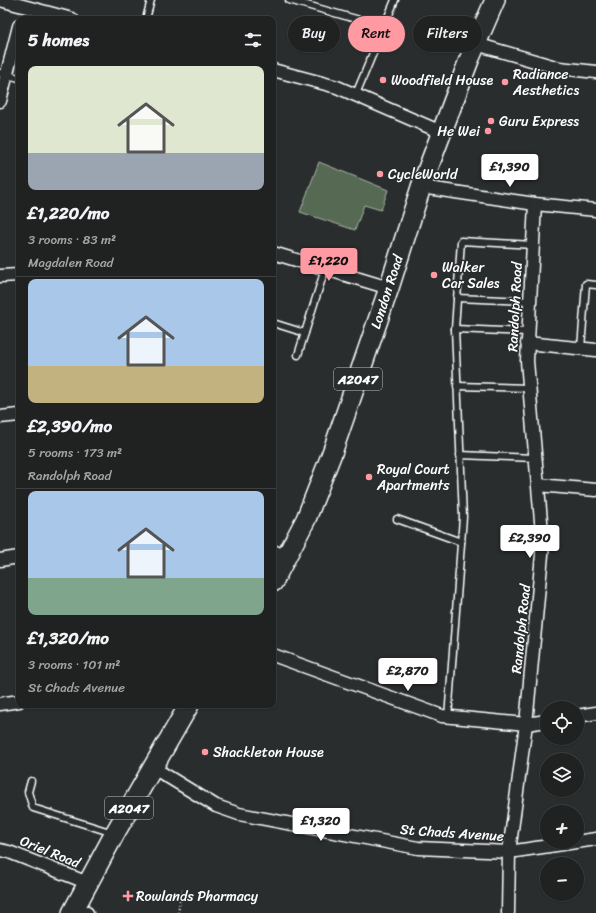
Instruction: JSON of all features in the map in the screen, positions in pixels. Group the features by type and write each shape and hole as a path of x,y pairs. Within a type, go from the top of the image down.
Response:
{"main road":[{"name":"London Road","path":"482,30 495,0"},
{"name":"London Road","path":"276,570 280,554 306,519 332,453 389,288 420,187 473,52"},
{"name":"A2047","path":"78,911 88,883 183,708"}],"street":[{"path":"0,0 60,16"},
{"path":"22,16 24,7"},
{"path":"0,102 3,74 16,35"},
{"path":"482,46 559,68 596,72"},
{"path":"276,71 337,86 441,132"},
{"path":"420,187 535,204 596,210"},
{"name":"Randolph Road","path":"508,913 509,852 526,724 543,544 530,388 528,338 535,204"},
{"path":"276,254 389,288"},
{"path":"0,276 16,275"},
{"path":"528,338 596,350"},
{"path":"0,417 16,415"},
{"path":"538,485 596,490"},
{"path":"0,560 16,558"},
{"path":"276,656 448,718 526,724 540,722"},
{"path":"0,704 16,701"},
{"path":"584,715 596,713"},
{"name":"St Chads Avenue","path":"152,767 216,806 239,814 418,848 509,852 596,839"},
{"name":"Oriel Road","path":"0,850 9,852 88,883"}],"lane":[{"path":"147,16 151,0"},
{"path":"289,0 348,17"},
{"path":"388,16 395,0"},
{"path":"356,94 374,52"},
{"path":"3,74 16,77"},
{"path":"448,718 463,517 455,329 460,241 533,245"},
{"path":"298,355 325,269"},
{"path":"581,348 586,284 596,285"},
{"path":"457,298 530,301"},
{"path":"276,324 305,333"},
{"path":"455,329 528,338"},
{"path":"457,386 530,388"},
{"path":"460,455 536,458"},
{"path":"397,519 461,542"},
{"path":"31,781 28,792 33,808 115,833"}],"path":[{"path":"178,913 182,889"}],"green space":[{"path":"319,162 388,190 381,210 364,205 355,230 300,212"}],"place":[{"name":"Woodfield House","path":"383,80"},
{"name":"Radiance Aesthetics","path":"505,82"},
{"name":"Guru Express","path":"491,121"},
{"name":"He Wei","path":"488,131"},
{"name":"CycleWorld","path":"380,174"},
{"name":"Walker Car Sales","path":"434,275"},
{"name":"Royal Court Apartments","path":"369,477"},
{"name":"Shackleton House","path":"205,752"},
{"name":"Rowlands Pharmacy","path":"128,896"}]}
